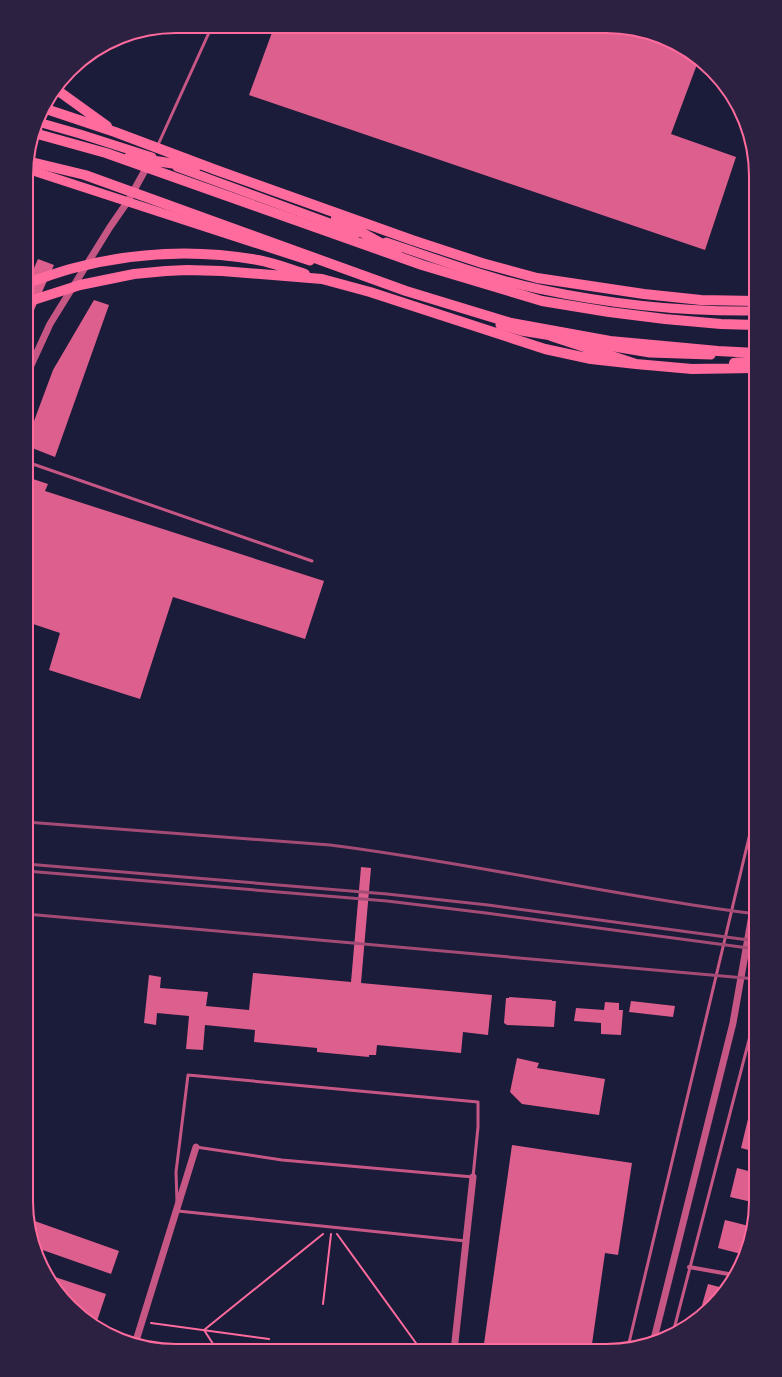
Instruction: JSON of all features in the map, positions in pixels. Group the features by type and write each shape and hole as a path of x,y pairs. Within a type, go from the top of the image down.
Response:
{"highway":[{"path":"60,92 115,132"},
{"path":"49,110 115,132 216,170 475,261 537,278 644,294 701,300 749,301"},
{"path":"39,135 106,153 422,265 542,301 665,319 721,324 749,324"},
{"path":"106,153 216,170"},
{"path":"33,163 85,175 406,291 511,323 636,364"},
{"path":"308,202 422,265"},
{"path":"33,281 74,268 122,258 172,253 213,254 260,260 370,292 544,349 591,359 636,364 692,369 749,368"},
{"path":"33,300 80,285 134,274 166,271 215,271 322,279"},
{"path":"511,323 610,341 749,353"},
{"path":"692,369 749,361"}],"main road":[{"path":"43,123 152,158 351,231 482,274 539,289 664,308 707,311 749,311"},
{"path":"33,171 300,258 427,302 521,331 650,353 749,356"}],"street":[{"path":"33,361 50,324 128,201 152,158"},
{"path":"655,1335 733,1023 749,932"},
{"path":"137,1338 196,1146"},
{"path":"455,1344 473,1177"},
{"path":"689,1267 729,1274"}],"lane":[{"path":"152,158 209,33"},
{"path":"33,464 312,561"},
{"path":"629,1342 749,837"},
{"path":"675,1326 749,1040"},
{"path":"196,1146 282,1160 473,1177 478,1127 478,1102 188,1075 176,1172 177,1211 466,1241"}],"path":[{"path":"323,1304 332,1227"},
{"path":"204,1330 332,1227"},
{"path":"332,1227 417,1344"},
{"path":"141,1322 269,1339"},
{"path":"204,1330 213,1344"}],"building":[{"path":"272,33 624,34 661,44 677,52 696,66 671,134 736,157 705,250 249,95"},
{"path":"38,259 54,265 33,312 33,270"},
{"path":"94,300 109,305 55,457 33,448 33,424 53,370"},
{"path":"33,479 48,484 45,491 324,581 305,639 173,597 140,699 49,670 60,633 33,624"},
{"path":"361,867 371,868 361,983 492,995 488,1035 463,1032 461,1053 377,1045 376,1055 369,1055 369,1057 317,1052 317,1048 254,1042 255,1030 205,1025 203,1050 186,1049 189,1016 157,1013 156,1025 144,1023 149,975 161,977 160,988 208,992 206,1006 249,1010 253,973 351,982"},
{"path":"506,998 556,1001 554,1027 507,1025 504,1023"},
{"path":"631,1001 675,1006 673,1017 629,1012"},
{"path":"605,1002 619,1003 619,1010 623,1010 621,1035 601,1034 601,1023 574,1021 576,1008 604,1010"},
{"path":"517,1058 539,1063 537,1068 605,1079 599,1115 522,1104 510,1092"},
{"path":"748,1119 749,1119 749,1150 741,1148"},
{"path":"512,1145 632,1163 618,1255 605,1253 592,1344 484,1344"},
{"path":"737,1168 749,1171 749,1201 730,1197"},
{"path":"725,1220 747,1225 739,1253 718,1248"},
{"path":"34,1221 119,1251 111,1274 42,1250"},
{"path":"55,1277 106,1294 97,1320 75,1302"},
{"path":"708,1284 720,1287 707,1302 702,1305"}],"railway":[{"path":"33,823 330,845 383,852 649,898 749,913"},
{"path":"33,865 387,894 488,905 749,940"},
{"path":"33,872 387,901 749,948"},
{"path":"33,915 749,978"}]}
